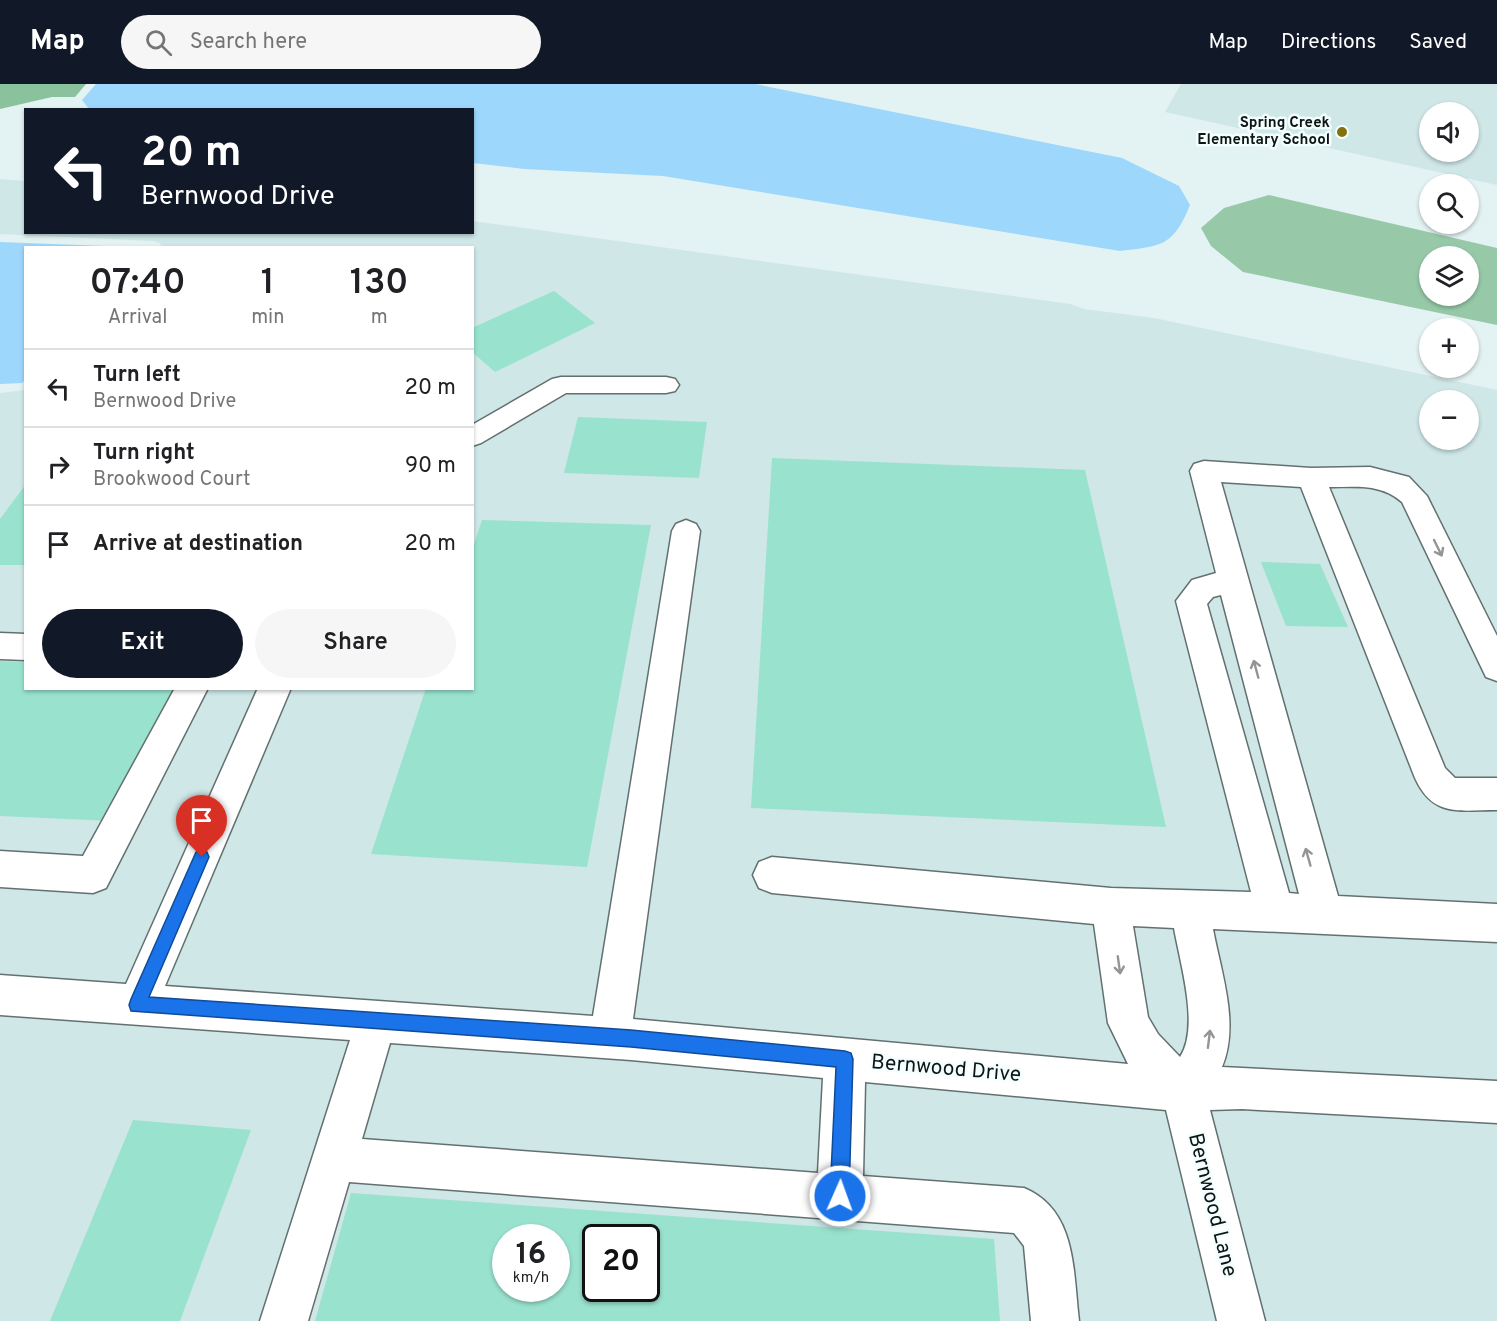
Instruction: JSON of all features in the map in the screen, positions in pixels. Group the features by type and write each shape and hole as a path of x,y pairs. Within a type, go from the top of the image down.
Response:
{"street":[{"path":"474,436 561,385 666,385"},
{"path":"1324,914 1204,471 1311,478 1370,477 1399,484 1413,496 1497,668"},
{"path":"1311,478 1432,778 1447,794 1497,794"},
{"path":"610,1037 686,531"},
{"path":"1232,580 1203,588 1191,601 1275,913"},
{"path":"0,646 24,647"},
{"path":"0,869 93,875 191,690"},
{"path":"137,1005 274,690"},
{"path":"772,875 1111,907 1324,914 1497,923"},
{"path":"1111,907 1128,1023 1143,1049 1183,1090 1207,1054 1211,1028 1190,910"},
{"name":"Bernwood Drive","path":"0,995 610,1037 1183,1090 1242,1088 1497,1101"},
{"path":"284,1321 376,1021"},
{"path":"840,1196 845,1059"},
{"name":"Bernwood Lane","path":"1183,1090 1241,1321"},
{"path":"332,1160 1024,1211 1040,1227 1047,1246 1055,1321"}],"shaded area":[{"name":"Spring Creek Elementary School","path":"1181,84 1497,84 1497,185 1479,181 1479,174 1447,174 1165,112"},
{"path":"0,179 24,181 24,234 474,234 474,221 1070,304 1084,309 1154,318 1419,374 1419,378 1440,378 1497,390 1497,1321 0,1321 0,393 24,390 24,690 474,690 474,246 161,246 160,243 0,234"}],"green space":[{"path":"0,84 86,84 75,97 52,97 0,109"},
{"path":"1269,195 1419,230 1419,234 1437,234 1497,248 1497,325 1479,321 1479,318 1463,318 1243,272 1211,246 1201,228 1224,208"}],"water":[{"path":"96,84 755,84 1122,158 1179,186 1190,205 1178,229 1164,242 1146,248 1120,251 663,176 524,169 474,163 474,108 88,108 82,100"},
{"path":"0,242 103,246 24,246 24,381 0,384"}],"building":[{"path":"554,291 595,323 495,372 474,354 474,327"},
{"path":"578,417 707,422 699,478 564,473"},
{"path":"772,458 1085,470 1166,827 751,808"},
{"path":"24,487 24,565 0,565 0,519"},
{"path":"482,520 651,525 587,867 371,854 425,690 474,690 474,544"},
{"path":"1261,562 1320,564 1348,627 1286,626"},
{"path":"0,661 24,662 24,690 176,690 111,821 0,816"},
{"path":"133,1120 251,1130 180,1321 50,1321"},
{"path":"351,1193 994,1239 1000,1321 315,1321"}],"place":[{"name":"Spring Creek Elementary School","path":"1342,132"}],"route":[{"path":"202,857 137,1005 631,1039 845,1059 840,1196"}]}
